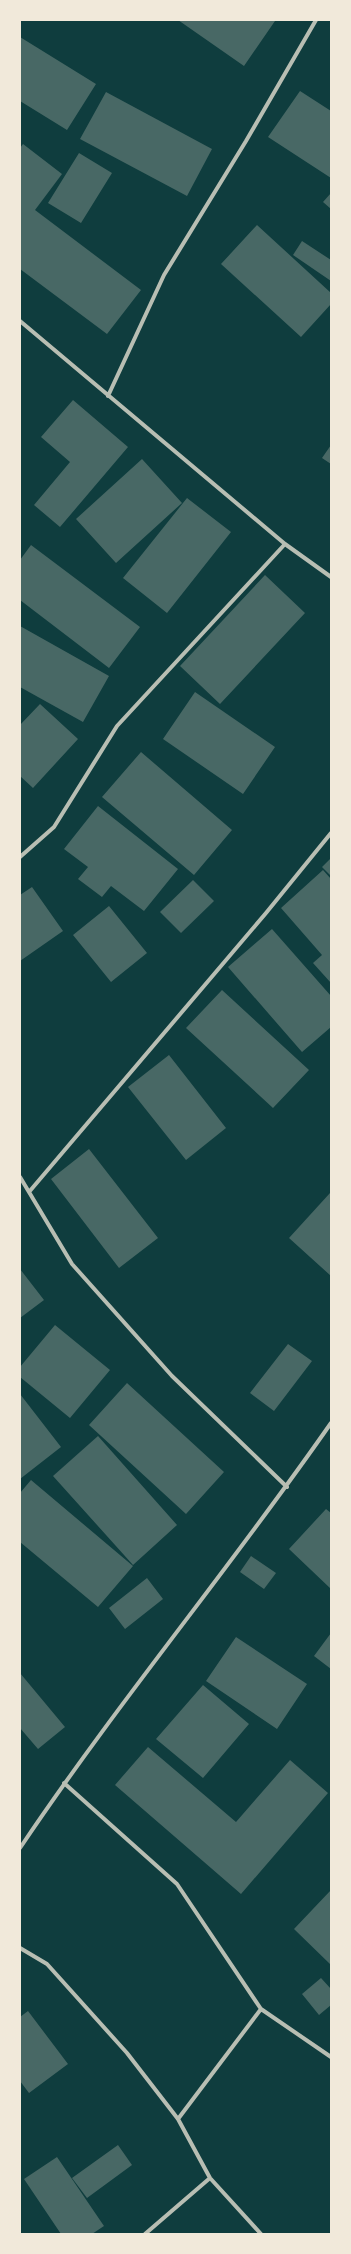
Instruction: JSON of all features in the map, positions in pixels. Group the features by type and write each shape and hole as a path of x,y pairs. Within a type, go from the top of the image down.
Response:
{"street":[{"path":"108,396 164,275 246,141 316,20"},
{"path":"20,321 285,544 331,577"},
{"path":"20,857 54,827 117,726 285,544"},
{"path":"29,1192 266,913 331,833"},
{"path":"20,1177 72,1264 172,1376 287,1487"},
{"path":"20,1848 64,1783 287,1487 331,1423"},
{"path":"64,1783 177,1884 261,2009 331,2057"},
{"path":"20,1948 47,1964 127,2053 178,2119 210,2178 261,2234"},
{"path":"178,2119 261,2009"},
{"path":"145,2234 210,2178"}],"building":[{"path":"178,20 273,20 275,21 244,66"},
{"path":"20,37 96,84 67,130 20,101"},
{"path":"300,91 331,111 331,178 268,137"},
{"path":"106,92 212,149 187,196 80,139"},
{"path":"23,144 62,174 35,210 141,290 107,334 20,269 20,148"},
{"path":"79,153 112,173 81,223 48,203"},
{"path":"331,193 331,209 323,202"},
{"path":"257,225 331,293 331,304 301,337 221,264"},
{"path":"302,241 331,260 331,281 293,255"},
{"path":"73,400 128,447 60,527 34,505 70,462 41,437"},
{"path":"331,445 331,464 322,458"},
{"path":"142,459 182,503 116,563 76,519"},
{"path":"187,498 231,532 167,613 123,578"},
{"path":"31,545 140,627 109,668 20,600 20,560"},
{"path":"265,575 305,613 220,704 180,666"},
{"path":"20,626 109,676 83,722 20,687"},
{"path":"195,692 275,747 243,794 163,739"},
{"path":"40,704 78,739 33,788 20,776 20,725"},
{"path":"141,752 232,830 194,875 102,797"},
{"path":"98,806 178,869 144,911 111,886 102,897 78,879 88,867 64,849"},
{"path":"331,858 331,876 322,867"},
{"path":"323,870 331,879 331,983 313,963 322,955 281,908"},
{"path":"193,880 214,901 181,933 160,912"},
{"path":"32,887 63,931 20,961 20,895"},
{"path":"109,906 147,953 111,982 73,935"},
{"path":"272,929 331,996 331,1027 302,1052 228,967"},
{"path":"222,990 309,1070 273,1108 186,1028"},
{"path":"169,1055 226,1128 186,1160 128,1087"},
{"path":"89,1149 158,1238 119,1268 51,1179"},
{"path":"330,1193 331,1194 331,1276 289,1238"},
{"path":"20,1269 44,1300 20,1318"},
{"path":"55,1325 110,1370 70,1418 20,1377 20,1367"},
{"path":"288,1344 312,1361 274,1411 250,1393"},
{"path":"127,1383 224,1472 186,1514 89,1425"},
{"path":"20,1394 61,1447 20,1479"},
{"path":"98,1436 177,1525 133,1565 53,1476"},
{"path":"31,1480 133,1566 98,1607 20,1542 20,1493"},
{"path":"326,1509 331,1513 331,1589 289,1549"},
{"path":"251,1556 276,1573 264,1589 240,1572"},
{"path":"147,1578 163,1599 125,1629 109,1608"},
{"path":"331,1633 331,1669 314,1656"},
{"path":"236,1637 307,1684 277,1729 206,1681"},
{"path":"20,1673 65,1727 38,1749 20,1728"},
{"path":"203,1685 249,1724 203,1778 156,1739"},
{"path":"148,1747 236,1822 290,1760 328,1793 241,1894 115,1785"},
{"path":"331,1890 331,1965 294,1929"},
{"path":"321,1978 331,1989 331,2005 319,2015 302,1994"},
{"path":"28,2011 68,2064 29,2093 20,2081 20,2017"},
{"path":"118,2145 132,2165 87,2198 72,2178"},
{"path":"57,2157 104,2226 92,2234 61,2234 24,2179"}]}
